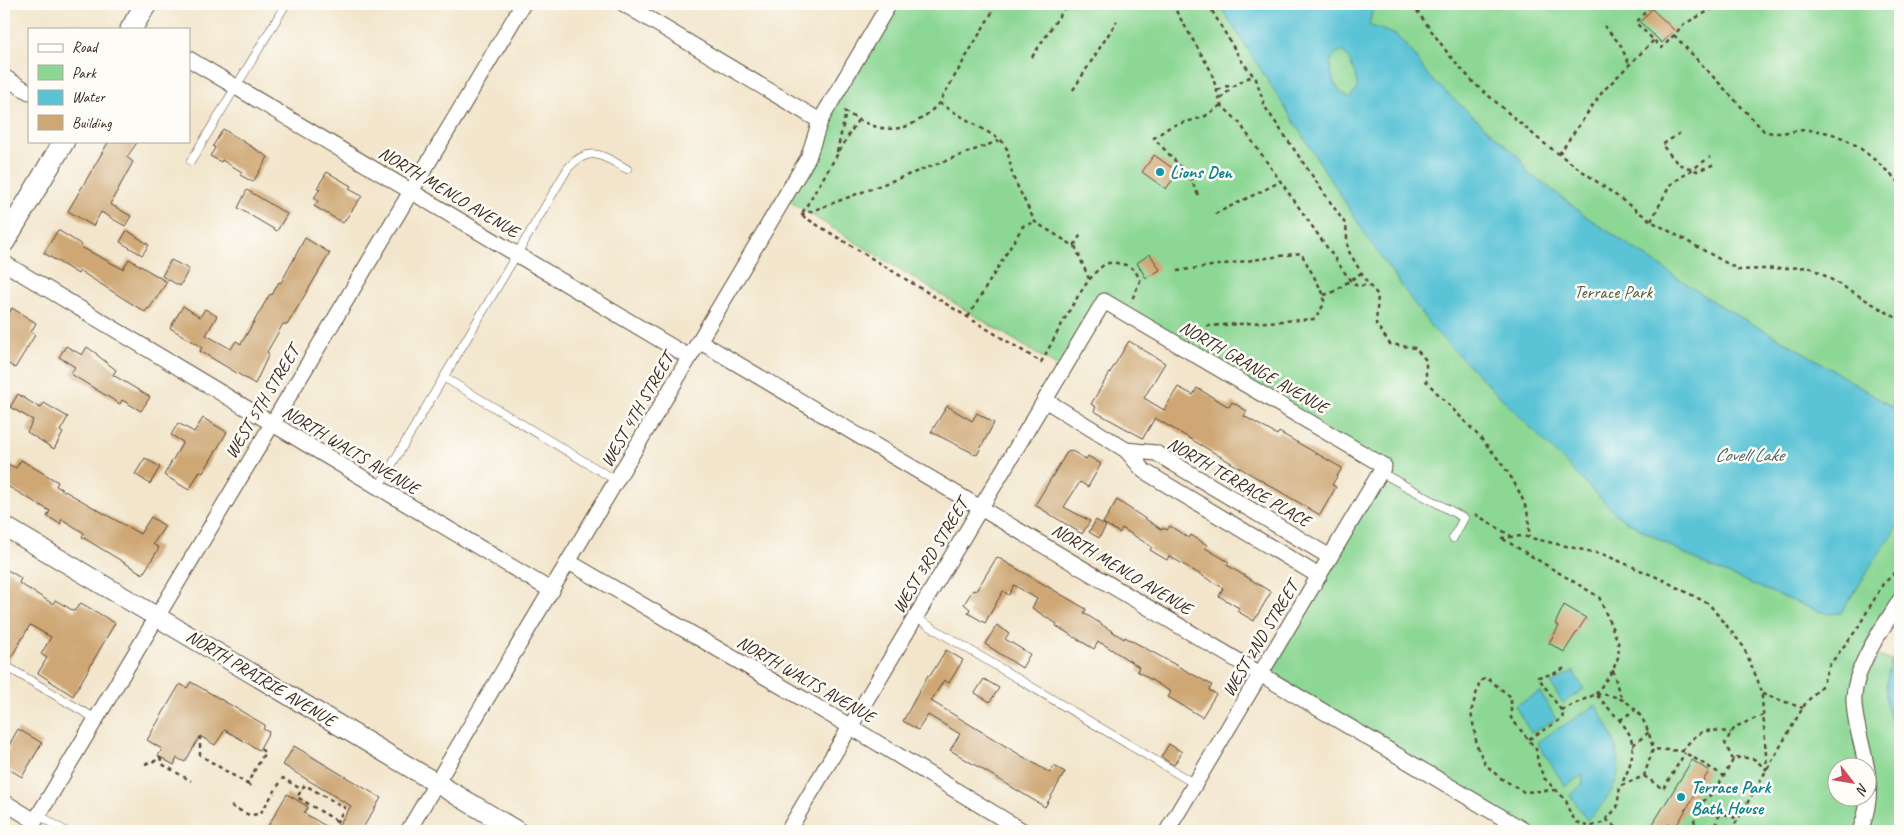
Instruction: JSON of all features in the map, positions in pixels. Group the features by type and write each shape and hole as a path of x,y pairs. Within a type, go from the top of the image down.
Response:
{"main road":[{"path":"134,28 146,4"},
{"path":"4,242 63,142"}],"street":[{"name":"WEST 5TH STREET","path":"35,823 523,4"},
{"path":"624,4 820,120"},
{"name":"WEST 4TH STREET","path":"408,831 438,784 808,158 820,120 889,4"},
{"name":"NORTH MENLO AVENUE","path":"190,60 689,357"},
{"path":"4,77 28,91"},
{"name":"NORTH WALTS AVENUE","path":"4,264 552,591"},
{"name":"NORTH GRANGE AVENUE","path":"1104,301 1382,469"},
{"name":"WEST 3RD STREET","path":"788,831 1104,301"},
{"name":"NORTH MENLO AVENUE","path":"699,341 1526,831"},
{"name":"NORTH TERRACE PLACE","path":"1045,400 1126,450 1144,471 1319,576"},
{"name":"NORTH TERRACE PLACE","path":"1126,450 1156,453 1330,557"},
{"name":"WEST 2ND STREET","path":"1167,831 1382,469"},
{"name":"NORTH PRAIRIE AVENUE","path":"4,526 517,831"},
{"name":"NORTH WALTS AVENUE","path":"569,562 851,727 1023,831"},
{"path":"1860,831 1870,800 1870,781 1855,717 1854,697 1858,674 1900,600"},
{"path":"4,802 35,823"}],"lane":[{"path":"190,161 286,4"},
{"path":"378,488 518,256 568,168 584,154 595,153 627,169"},
{"path":"445,378 617,481"},
{"path":"1382,469 1464,518 1453,538"},
{"path":"916,618 1195,784"},
{"path":"4,666 96,719"},
{"path":"35,823 65,831"}],"path":[{"path":"831,102 858,120 876,128 913,125 926,116 939,103 997,4"},
{"path":"1032,57 1067,4"},
{"path":"1172,4 1211,71 1222,105 1238,121 1350,280 1357,286 1369,285"},
{"path":"1208,4 1253,75 1265,107 1346,224 1348,250 1369,285 1378,295 1376,324 1390,344 1415,348 1426,360 1426,380 1492,452 1516,484 1528,512 1529,538"},
{"path":"1412,4 1449,55 1474,84 1514,120 1584,174 1651,221 1739,270 1810,267 1900,320"},
{"path":"1650,6 1636,23 1662,48 1684,24 1722,4"},
{"path":"1073,90 1117,21"},
{"path":"1604,26 1620,44 1629,64"},
{"path":"1674,35 1764,131 1772,134 1806,130 1822,131 1838,136 1854,142 1900,182"},
{"path":"1559,154 1603,91 1654,40"},
{"path":"1221,99 1232,87 1253,75"},
{"path":"1218,90 1227,86 1232,87"},
{"path":"939,103 1000,140 1007,149 1013,177 1035,222 1074,246 1089,279"},
{"path":"1198,195 1190,177 1154,138 1171,126 1204,117 1222,105"},
{"path":"836,155 846,112"},
{"path":"800,215 858,120"},
{"path":"1680,133 1662,145 1678,164 1692,170 1704,170 1715,164"},
{"path":"800,215 1000,140"},
{"path":"1651,221 1670,185 1710,157"},
{"path":"1215,214 1280,182"},
{"path":"800,215 1041,362 1089,279 1104,265 1112,262 1129,266 1136,270 1140,281 1136,294 1124,312"},
{"path":"968,317 1023,226 1035,222"},
{"path":"1074,246 1081,234"},
{"path":"1176,271 1301,253 1324,295 1324,304 1315,319 1206,326"},
{"path":"1324,295 1361,272"},
{"path":"1596,694 1613,670 1619,655 1618,642 1599,597 1501,538 1522,536 1605,556 1661,579 1709,604 1743,646 1762,693 1767,770"},
{"path":"1731,831 1803,708 1823,684 1828,667 1856,629 1883,584 1897,571 1900,562"},
{"path":"1529,740 1563,718 1561,710 1538,677 1553,674 1567,667"},
{"path":"1613,670 1619,693 1643,718 1653,749 1644,776 1620,786"},
{"path":"1556,790 1524,792 1499,777 1485,764 1477,746 1471,712 1480,681 1487,678 1511,697 1511,718 1536,749 1538,763 1544,778 1556,790 1566,800 1570,814 1577,822 1588,827 1602,823 1617,808 1620,786 1630,767 1632,745 1630,732 1596,694"},
{"path":"1762,693 1803,708"},
{"path":"1561,710 1596,694 1611,694 1625,701"},
{"path":"1620,720 1635,710"},
{"path":"1733,760 1725,743 1734,727 1763,715"},
{"path":"1644,776 1663,789 1695,735 1712,728 1731,733"},
{"path":"1632,745 1649,732"},
{"path":"200,736 200,755 254,788"},
{"path":"247,784 265,752 260,748"},
{"path":"1653,749 1684,752 1724,776"},
{"path":"1696,831 1694,819 1698,806 1716,790 1733,760 1740,757 1754,759 1767,770"},
{"path":"146,764 160,758 162,764 191,781"},
{"path":"231,806 249,815 260,814 283,778 302,790"},
{"path":"307,786 310,781"},
{"path":"332,830 345,808 305,784 298,797 337,821"},
{"path":"1722,831 1718,829 1716,822 1719,816 1725,814 1738,819"},
{"path":"1606,819 1620,831"},
{"path":"4,824 16,831"}],"green space":[{"name":"Terrace Park","path":"892,4 1900,4 1900,604 1871,653 1900,664 1900,831 1525,831 1261,674 1384,466 1104,301 1063,370 784,198"}],"water":[{"name":"Covell Lake","path":"1219,4 1374,4 1369,25 1396,35 1412,52 1429,77 1520,158 1528,174 1544,183 1584,215 1715,303 1807,354 1900,412 1900,522 1841,613 1828,614 1815,610 1703,564 1619,517 1431,327 1371,243","holes":["1338,52 1344,52 1354,70 1357,84 1357,89 1349,98 1335,83 1330,69 1333,57"]},
{"path":"1900,643 1900,738 1889,714 1886,690 1890,667"},
{"path":"1573,671 1584,689 1563,703 1551,684"},
{"path":"1540,692 1556,719 1531,733 1515,706"},
{"path":"1596,705 1613,737 1617,751 1617,778 1611,792 1601,806 1587,820 1570,795 1582,785 1583,775 1565,786 1537,742"}],"building":[{"path":"1652,9 1674,30 1662,43 1640,22"},
{"path":"223,129 268,157 253,182 240,175 242,172 222,160 221,162 210,156 215,148 213,146"},
{"path":"108,142 137,142 127,157 133,162 110,204 131,216 125,226 101,212 93,226 68,211"},
{"name":"Lions Den","path":"1154,155 1178,172 1166,189 1142,172"},
{"path":"327,172 351,186 349,189 362,196 343,223 314,206 318,201 314,198 320,189 317,188"},
{"path":"247,190 287,214 277,231 238,208"},
{"path":"58,230 82,245 81,247 123,269 129,259 167,282 145,312 80,271 78,274 44,253"},
{"path":"127,230 149,245 142,255 120,242"},
{"path":"305,238 330,253 287,325 283,324 267,352 269,354 255,384 200,351 202,347 170,328 183,306 200,317 205,309 217,316 206,335 231,349 236,341 241,344 270,294 272,295 279,282 281,283"},
{"path":"1150,254 1160,270 1146,278 1137,263"},
{"path":"171,260 189,269 180,286 162,276"},
{"path":"12,308 36,323 31,332 35,335 15,368 4,361 4,322"},
{"path":"1129,341 1165,363 1144,398 1164,410 1178,387 1193,395 1197,388 1229,407 1232,402 1247,411 1244,416 1277,435 1279,432 1342,468 1332,485 1336,487 1320,515 1155,418 1143,438 1094,411 1096,407 1091,404"},
{"path":"66,346 82,355 87,347 116,370 113,375 150,397 141,411 122,400 120,404 74,376 71,373 75,367 59,357"},
{"path":"18,394 40,408 44,403 68,417 60,431 63,433 54,449 27,432 33,420 10,407"},
{"path":"947,406 972,421 977,413 994,423 977,455 931,432"},
{"path":"203,418 227,432 203,473 200,471 189,490 164,475 183,442 171,435 178,423 194,432"},
{"path":"1072,451 1086,459 1088,456 1101,464 1088,487 1080,482 1064,507 1090,521 1082,534 1035,505 1067,452"},
{"path":"145,458 160,467 150,484 135,474"},
{"path":"21,460 58,482 56,486 140,534 151,517 165,526 153,544 159,548 143,574 82,537 84,533 62,519 60,524 47,516 50,511 4,484 4,462 16,468"},
{"path":"1117,500 1162,530 1163,528 1167,530 1170,526 1189,538 1191,535 1207,545 1205,548 1229,562 1227,565 1271,592 1254,621 1237,611 1239,608 1219,596 1223,588 1169,556 1167,560 1150,550 1152,547 1122,528 1120,533 1103,523"},
{"path":"1096,520 1106,526 1099,538 1089,532"},
{"path":"997,557 1086,609 1084,613 1124,639 1125,637 1212,685 1209,690 1216,694 1202,717 1168,697 1171,692 1137,671 1139,667 1103,644 1098,642 1094,649 1056,626 1057,624 1032,608 1037,599 1014,585 1009,595 1003,591 985,623 968,613 970,609 964,604 973,590 976,591"},
{"path":"4,568 21,578 19,583 53,604 55,600 74,611 81,603 115,623 73,696 38,673 47,658 41,654 51,637 30,625 9,661 4,659"},
{"path":"1564,605 1586,618 1564,652 1549,643 1559,626 1555,624"},
{"path":"997,625 1009,633 1005,639 1030,654 1022,668 985,644"},
{"path":"946,650 963,660 949,683 944,680 931,701 1050,773 1054,766 1065,772 1045,807 950,750 960,734 928,715 918,730 903,721 928,675 930,676"},
{"path":"984,679 999,688 990,702 975,693"},
{"path":"191,682 265,725 263,729 269,732 259,750 225,730 215,745 200,736 185,762 177,758 174,765 158,756 162,749 147,740 180,684 187,688"},
{"path":"18,729 42,743 22,777 4,766 4,758 10,748 8,747"},
{"path":"1169,744 1182,752 1174,765 1161,757"},
{"path":"294,746 381,798 361,831 335,831 351,806 283,765"},
{"name":"Terrace Park Bath House","path":"1692,760 1709,771 1675,828 1668,824 1664,831 1658,831 1651,827"},
{"path":"287,794 308,807 304,813 334,831 265,831"}],"place":[{"name":"Lions Den","path":"1160,172"},
{"name":"Terrace Park Bath House","path":"1681,797"}]}
